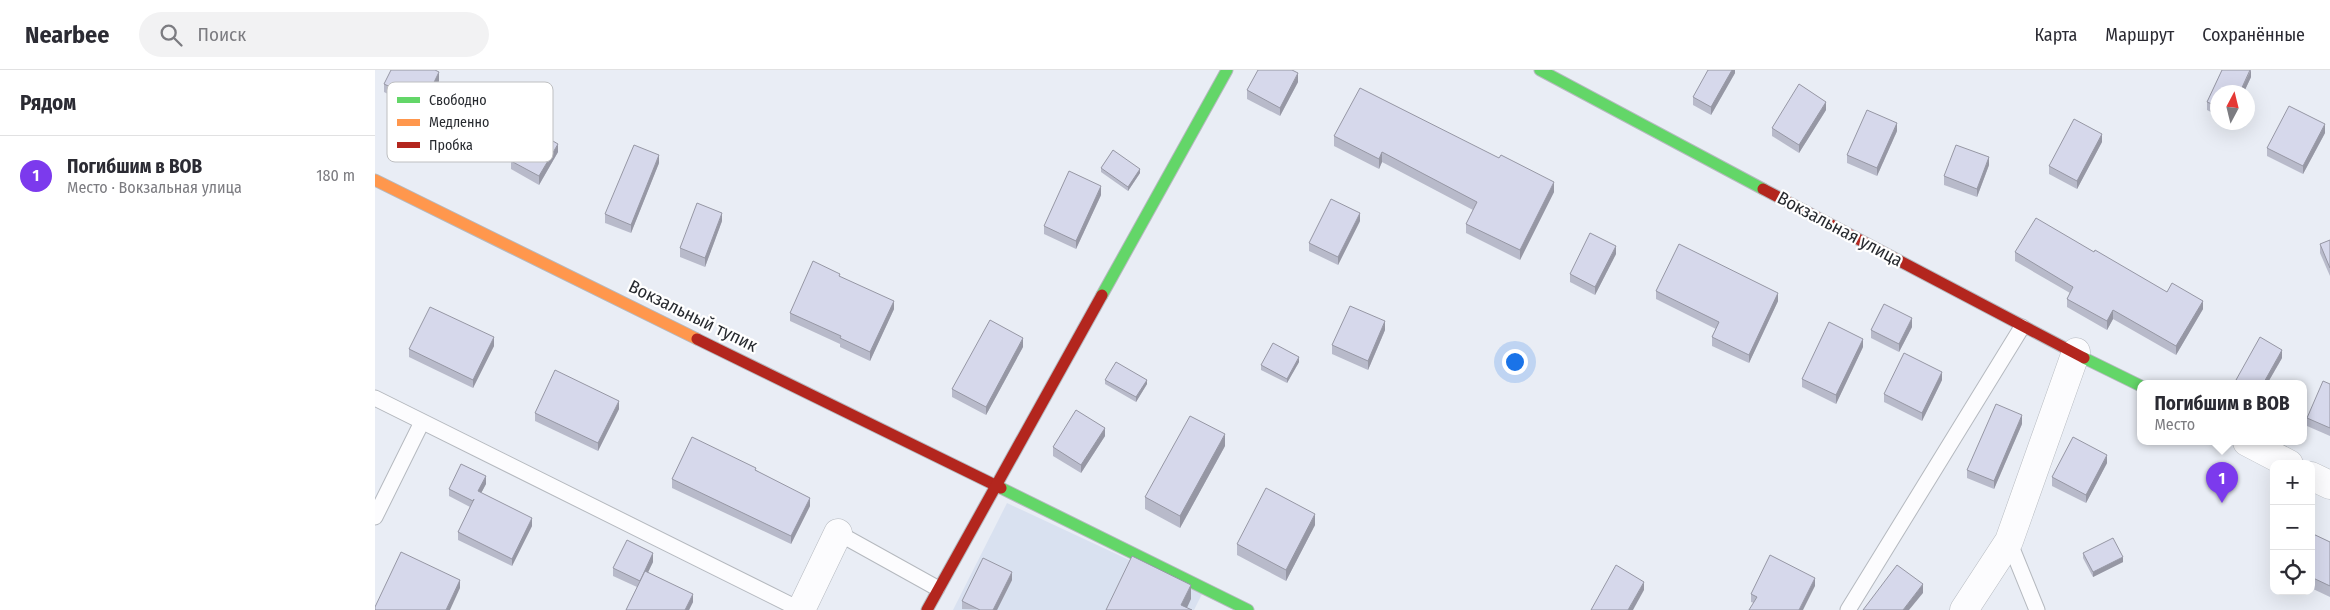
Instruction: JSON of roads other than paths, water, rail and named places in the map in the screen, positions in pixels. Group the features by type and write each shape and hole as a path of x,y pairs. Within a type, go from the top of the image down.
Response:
{"street":[{"path":"927,610 937,588 1227,70"},
{"name":"Вокзальная улица","path":"1540,70 2022,327 2076,352 2137,384"},
{"name":"Вокзальный тупик","path":"375,180 996,484 1248,610"},
{"path":"1964,610 2009,541 2076,352"},
{"path":"2253,445 2281,460"},
{"path":"2315,478 2330,485"},
{"path":"801,610 838,533"}],"lane":[{"path":"1848,610 2022,327"},
{"path":"375,398 801,610"},
{"path":"375,517 422,422"},
{"path":"838,533 937,588"},
{"path":"2009,541 2037,610"}],"place":[{"name":"Погибшим в ВОВ","path":"2222,503"}]}
